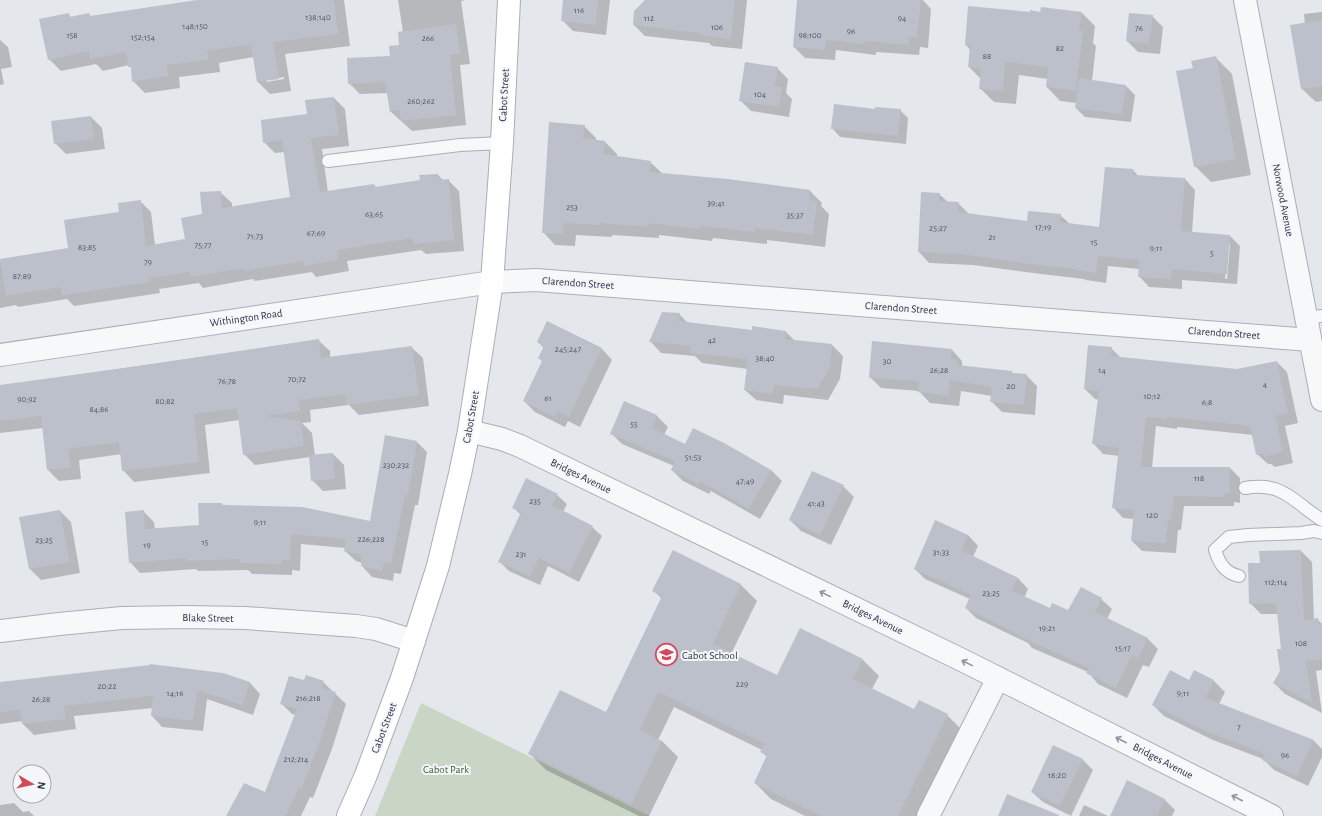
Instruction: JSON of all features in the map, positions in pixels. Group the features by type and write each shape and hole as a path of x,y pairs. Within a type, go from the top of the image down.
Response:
{"street":[{"name":"Cabot Street","path":"348,816 383,731 438,566 469,431 492,282 502,144 509,0"},
{"name":"Norwood Avenue","path":"1245,0 1314,317 1310,340 1322,400"},
{"name":"Clarendon Street","path":"492,282 536,280 1310,340"},
{"name":"Withington Road","path":"0,355 492,282"},
{"name":"Bridges Avenue","path":"469,431 484,434 520,446 998,678 1272,816"},
{"name":"Blake Street","path":"0,630 122,618 245,618 356,626 376,629 414,641"},
{"path":"928,816 998,678"}],"lane":[{"path":"328,161 460,145 502,144"},
{"path":"1245,488 1256,486 1276,489 1300,503 1322,520"},
{"path":"1239,576 1232,574 1224,568 1218,560 1215,550 1229,537 1248,534 1296,534 1314,531 1322,533"}],"green space":[{"name":"Cabot Park","path":"421,703 650,816 375,816"}],"building":[{"path":"197,0 334,0 338,34 273,42 279,79 257,82 251,44 207,51 209,60 167,65 168,76 132,82 131,67 128,67 126,52 90,59 89,51 48,60 39,19 69,13 70,17 89,13 90,16"},
{"path":"563,0 598,0 596,25 561,21"},
{"path":"645,0 735,0 731,39 700,35 700,33 633,25 634,11"},
{"path":"797,0 921,0 917,37 909,37 909,45 865,41 865,44 826,40 825,50 793,47"},
{"path":"968,6 1030,12 1030,10 1040,12 1041,7 1082,12 1079,31 1083,31 1076,91 1046,87 1048,67 1005,62 1003,91 979,89 981,68 968,67 970,46 965,45"},
{"path":"1129,13 1153,15 1149,44 1126,41"},
{"path":"1322,20 1322,86 1301,89 1290,25"},
{"path":"456,24 460,54 450,55 456,115 401,121 399,110 390,112 385,82 348,84 347,58 390,56 389,46 399,45 398,32"},
{"path":"1216,56 1236,159 1194,167 1176,71 1193,68 1191,61"},
{"path":"745,62 778,67 775,86 782,87 779,107 739,101"},
{"path":"1079,78 1126,85 1122,114 1075,108"},
{"path":"334,97 339,135 311,138 320,192 374,184 375,187 420,180 419,175 438,174 439,180 449,179 454,240 414,244 413,238 337,250 338,260 304,266 303,261 243,271 243,268 191,277 190,272 149,278 150,282 62,295 61,287 6,296 0,259 68,248 64,220 119,212 118,203 141,200 146,246 185,239 181,218 202,214 200,192 221,191 222,208 290,197 282,140 263,143 261,120 307,114 305,100"},
{"path":"834,104 875,109 875,107 901,109 898,136 831,129"},
{"path":"91,116 94,139 54,144 51,121"},
{"path":"549,122 585,125 583,138 605,141 604,154 651,161 650,172 728,179 810,190 809,200 817,201 813,235 755,228 755,232 701,226 700,229 647,223 647,227 600,223 600,225 564,223 563,234 542,233"},
{"path":"1105,167 1133,169 1133,175 1185,178 1181,231 1230,235 1227,274 1172,269 1171,279 1138,277 1139,260 1098,256 1096,273 962,254 918,252 921,192 940,193 939,201 959,202 958,212 1027,221 1028,211 1061,214 1060,222 1099,227"},
{"path":"662,312 680,313 679,321 752,330 752,326 786,331 785,339 832,344 830,367 817,389 774,385 773,394 744,390 748,359 690,353 691,346 649,342"},
{"path":"547,321 602,348 569,417 557,411 554,417 523,401 542,361 538,358 544,346 537,342"},
{"path":"319,339 321,358 412,346 419,395 347,405 345,394 299,400 300,411 268,416 301,421 304,446 243,455 237,408 194,414 199,462 122,471 119,442 68,449 71,468 47,470 41,416 0,421 0,385"},
{"path":"872,341 952,349 951,359 958,360 957,365 1027,374 1024,405 990,402 992,387 950,380 948,396 918,392 919,381 869,378"},
{"path":"1088,345 1112,347 1111,356 1237,369 1277,361 1288,413 1275,416 1283,452 1264,457 1263,453 1256,455 1250,426 1167,417 1167,419 1146,417 1141,467 1230,467 1230,493 1224,493 1224,497 1174,496 1171,521 1168,520 1166,543 1131,541 1134,510 1112,508 1119,448 1092,444 1099,391 1084,389"},
{"path":"624,401 657,415 652,428 685,444 693,428 726,444 771,470 749,509 700,481 698,484 671,470 675,461 610,434"},
{"path":"385,435 417,441 408,495 405,495 391,564 384,563 382,571 361,566 362,555 344,551 346,539 291,534 290,560 282,560 282,564 240,563 240,559 186,561 186,558 129,563 125,512 144,510 145,529 199,525 198,503 302,507 370,521"},
{"path":"333,453 335,479 311,481 309,455"},
{"path":"812,471 844,485 820,535 789,520"},
{"path":"526,478 558,494 552,505 593,526 569,573 539,558 530,576 498,562 521,512 512,508"},
{"path":"60,510 70,562 29,569 19,517"},
{"path":"935,520 968,535 961,550 1018,578 1012,591 1050,608 1052,603 1068,610 1081,587 1102,598 1095,612 1148,638 1138,658 1132,655 1116,688 1086,673 1089,668 1021,637 965,608 971,595 914,569"},
{"path":"673,550 741,584 713,644 777,675 800,628 863,659 853,679 914,709 919,700 948,714 898,816 821,816 754,783 767,755 760,752 765,744 658,692 640,730 662,741 631,805 528,754 560,690 606,712 662,596 652,591"},
{"path":"1301,550 1304,620 1318,618 1319,624 1322,624 1322,659 1306,661 1312,703 1273,683 1280,671 1277,649 1281,649 1276,603 1249,604 1248,563 1260,563 1259,551"},
{"path":"150,664 223,673 250,682 243,705 197,690 193,721 151,716 153,696 64,706 66,719 22,724 20,710 0,712 0,682"},
{"path":"1170,670 1189,680 1194,670 1214,680 1206,698 1314,740 1297,776 1262,760 1265,754 1201,729 1152,705"},
{"path":"306,675 324,681 322,688 336,692 321,738 302,788 299,787 286,816 226,816 244,783 265,792 297,709 280,704 289,676 304,680"},
{"path":"1053,745 1083,759 1060,806 1031,792"},
{"path":"1127,780 1165,799 1157,816 1110,816"},
{"path":"1007,794 1059,815 1059,816 998,816"}],"place":[{"name":"Cabot School","path":"666,655"}]}
